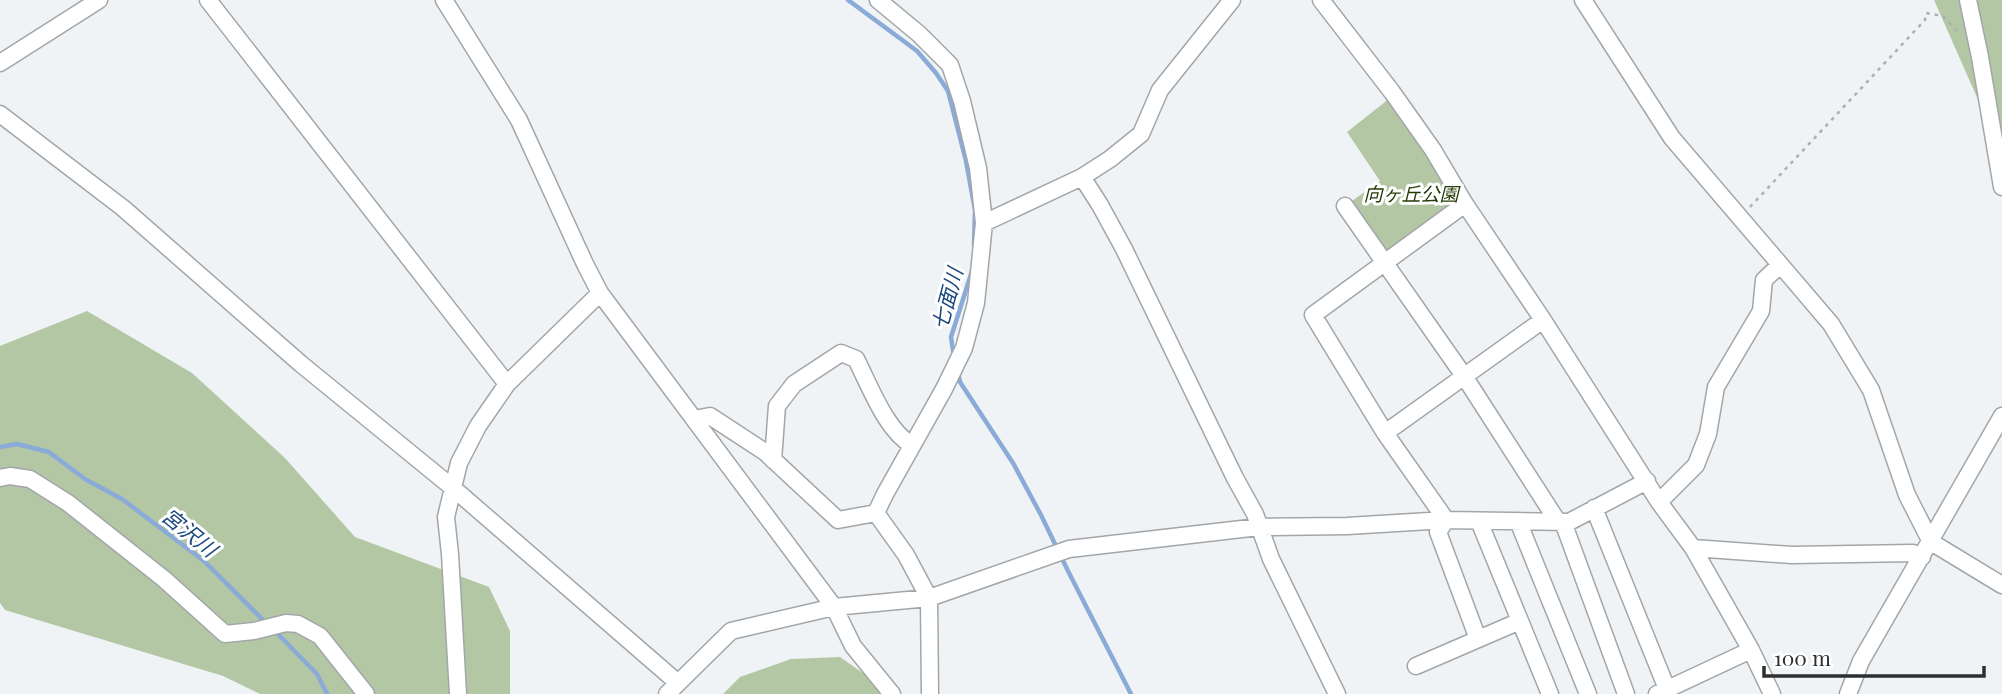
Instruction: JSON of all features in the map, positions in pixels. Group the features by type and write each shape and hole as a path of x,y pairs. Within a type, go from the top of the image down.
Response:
{"street":[{"path":"0,63 99,0"},
{"path":"208,0 507,384"},
{"path":"444,0 519,120 600,293 834,607 853,646 892,694"},
{"path":"876,513 961,353 976,303 984,223 978,168 950,65 919,34 878,0"},
{"path":"984,223 1082,177 1141,134 1160,90 1232,0"},
{"path":"1321,0 1419,130 1659,502 1693,548 1751,650 1772,694"},
{"path":"1583,0 1672,138 1831,324 1871,390 1907,495 1931,542 2002,585"},
{"path":"1968,0 2002,187"},
{"path":"0,114 123,208 301,364 453,488 672,689 732,631 834,607 929,598 1069,549 1259,527 1347,526 1446,520 1569,522 1647,481"},
{"path":"1082,177 1124,249 1235,478 1255,513 1271,559 1338,694"},
{"path":"1446,520 1385,433 1313,315 1465,204"},
{"path":"1345,206 1464,376 1561,522 1626,694"},
{"path":"1659,502 1696,465 1708,434 1716,387 1761,311 1764,280 1780,265"},
{"path":"458,694 446,517 458,463 471,438 507,384 600,293"},
{"path":"1385,433 1543,320"},
{"path":"773,460 777,406 794,384 841,353 856,359 884,413 903,440 912,444"},
{"path":"695,419 710,416 765,452 838,520 876,513"},
{"path":"1847,694 1861,661 2002,416"},
{"path":"0,478 10,476 30,479 68,503 164,579 225,634 254,631 286,623 298,624 320,636 366,694"},
{"path":"1594,508 1662,692 1751,650"},
{"path":"876,513 906,555 929,598 930,694"},
{"path":"1446,520 1438,532 1478,639"},
{"path":"1479,520 1550,694"},
{"path":"1518,521 1588,694"},
{"path":"1693,548 1792,555 1913,553 1922,557"},
{"path":"1416,666 1520,621"}],"path":[{"path":"1740,217 1925,20 1926,13 1943,16 1962,40"}],"green space":[{"path":"1934,0 2002,0 2002,154"},
{"name":"向ヶ丘公園","path":"1390,98 1457,203 1385,254 1349,203 1380,181 1347,132"},
{"path":"87,311 192,373 285,458 355,537 489,587 510,631 510,694 260,694 223,676 5,610 0,603 0,346"},
{"path":"840,657 893,694 723,694 740,677 791,659"}],"waterway":[{"name":"七面川","path":"848,0 917,51 948,91 975,210 974,245"},
{"name":"七面川","path":"954,357 951,337 973,268"},
{"name":"七面川","path":"958,372 960,382 1013,463 1041,515 1131,694"},
{"name":"宮沢川","path":"0,447 17,444 49,452 85,479 122,499 204,561 268,625"},
{"name":"宮沢川","path":"275,631 317,674 327,694"}]}
